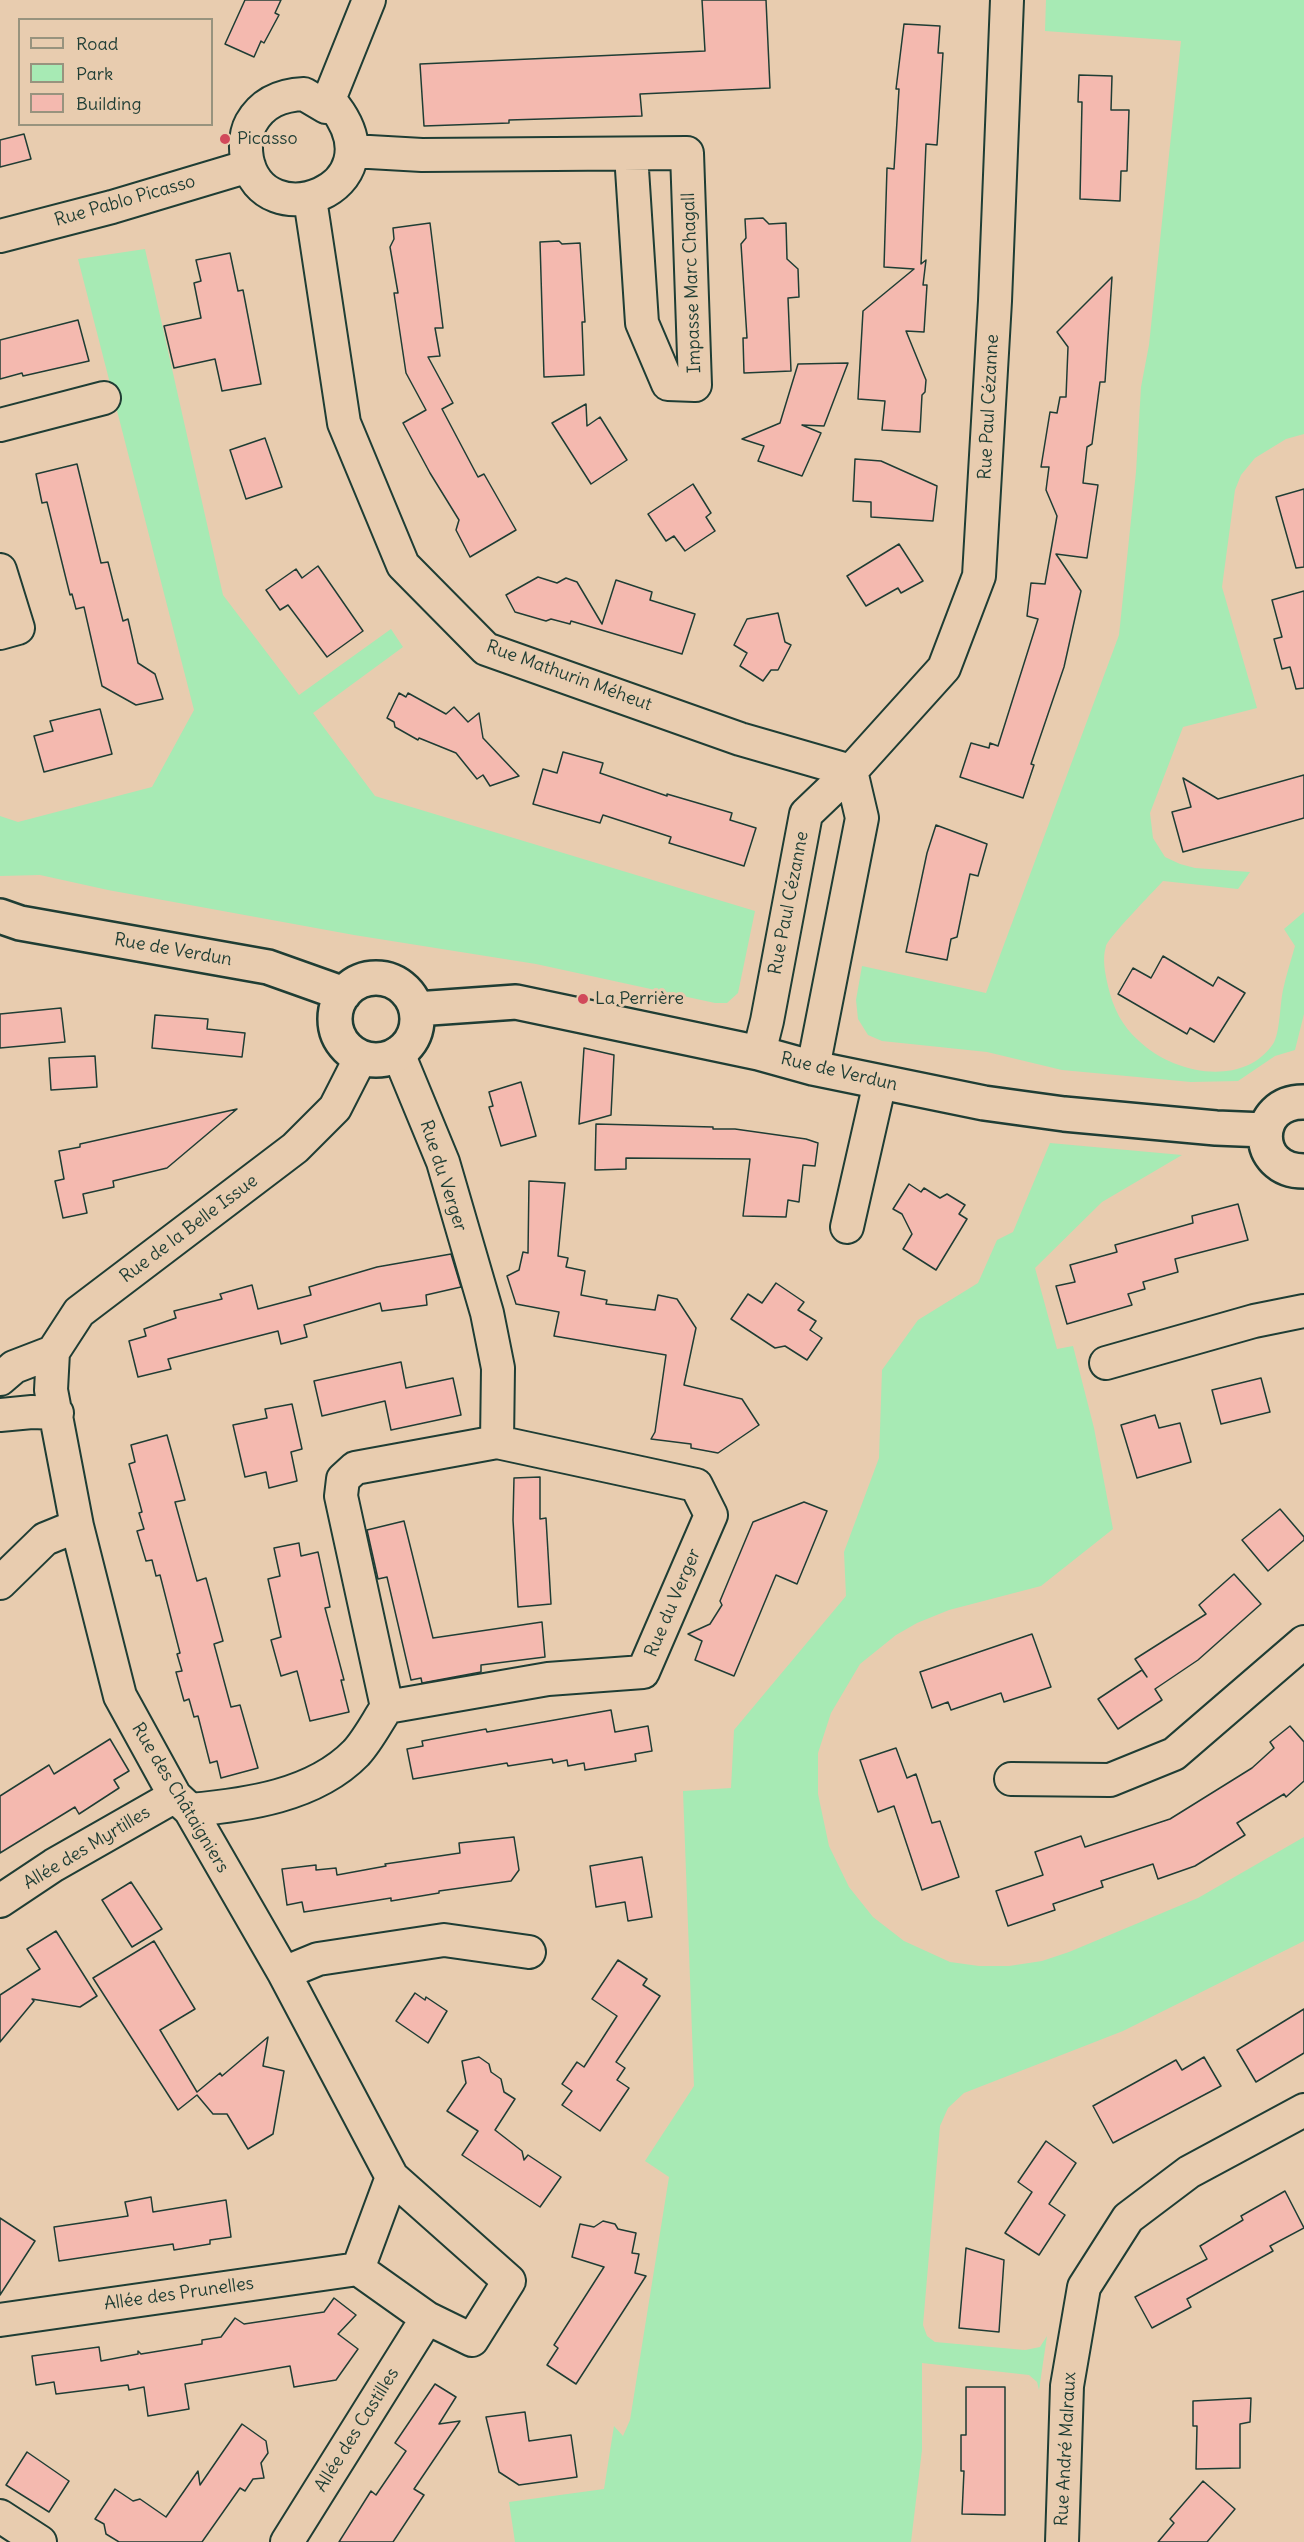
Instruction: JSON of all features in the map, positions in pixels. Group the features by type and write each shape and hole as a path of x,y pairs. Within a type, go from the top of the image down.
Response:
{"street":[{"path":"326,107 369,0"},
{"name":"Rue Paul Cézanne","path":"759,1053 806,814 851,771 944,668 980,576 995,301 1007,0"},
{"path":"304,94 326,107 335,107 345,120 351,135 352,151 348,167 339,182 326,192 310,199 295,200 267,190 256,179 249,166 245,148 248,130 256,114 270,102 286,95 304,94"},
{"name":"Impasse Marc Chagall","path":"352,151 422,155 687,153 695,385 668,384 642,323 631,154"},
{"name":"Rue Pablo Picasso","path":"0,236 112,207 249,166"},
{"name":"Rue Mathurin Méheut","path":"310,199 344,423 403,566 486,649 740,739 851,771"},
{"path":"0,425 104,398"},
{"path":"0,570 18,628 0,633"},
{"path":"813,1068 862,818 851,771"},
{"name":"Rue de Verdun","path":"0,916 20,923 268,967 344,994"},
{"path":"378,978 391,981 411,997 416,1009 417,1022 414,1034 398,1053 387,1059 361,1058 346,1046 337,1029 335,1017 338,1004 344,994 354,985 366,979 378,978"},
{"name":"Rue de Verdun","path":"416,1009 516,1002 759,1053 813,1068 984,1102 1064,1114 1216,1128 1265,1130"},
{"name":"Rue du Verger","path":"398,1053 443,1162 487,1312 498,1368 497,1442"},
{"name":"Rue de la Belle Issue","path":"53,1352 79,1312 296,1148 335,1108 361,1058"},
{"path":"847,1227 880,1082"},
{"path":"1304,1102 1285,1105 1276,1110 1265,1130 1265,1141 1274,1161 1294,1172 1304,1172"},
{"path":"1106,1363 1254,1322 1304,1311"},
{"path":"0,1379 14,1367 53,1352"},
{"name":"Rue des Châtaigniers","path":"53,1352 51,1390 77,1526 120,1696 284,1973 392,2176 509,2281 472,2340 427,2318 358,2269"},
{"path":"0,1415 32,1412 57,1413"},
{"name":"Rue du Verger","path":"497,1442 696,1485 711,1515 643,1672 548,1679 387,1707 341,1496 343,1479 355,1468 497,1442"},
{"path":"0,1583 45,1539 77,1526"},
{"path":"1011,1779 1110,1780 1174,1754 1304,1642"},
{"path":"182,1803 226,1807 294,1792 331,1773 356,1752 387,1707"},
{"name":"Allée des Myrtilles","path":"0,1901 54,1865 182,1803"},
{"path":"284,1973 318,1959 444,1940 529,1952"},
{"name":"Rue André Malraux","path":"1062,2542 1067,2386 1084,2287 1128,2218 1189,2172 1304,2110"},
{"path":"358,2269 392,2176"},
{"name":"Allée des Prunelles","path":"0,2320 358,2269"},
{"name":"Allée des Castilles","path":"287,2542 427,2318"},
{"path":"0,2516 40,2542"}],"green space":[{"path":"1046,0 1304,0 1304,434 1286,439 1255,458 1241,475 1235,490 1222,587 1257,708 1183,727 1150,813 1153,838 1165,857 1195,868 1250,872 1238,889 1163,881 1109,941 1104,956 1107,981 1116,1009 1123,1023 1139,1041 1170,1062 1188,1068 1226,1071 1244,1067 1260,1058 1273,1044 1283,990 1295,946 1284,929 1304,912 1304,1014 1295,1050 1275,1056 1238,1081 1191,1082 1062,1070 987,1052 882,1041 868,1035 858,1019 856,1000 862,966 986,993 1119,635 1136,472 1141,387 1149,345 1181,41 1045,31"},
{"path":"145,249 223,595 299,695 391,629 403,647 313,713 375,796 755,911 738,993 727,1003 715,1003 536,964 354,935 108,890 40,875 0,876 0,816 18,822 152,787 194,710 78,259"},
{"path":"1050,1143 1182,1155 1102,1202 1035,1268 1057,1349 1073,1346 1094,1428 1113,1529 1041,1586 949,1610 917,1623 896,1635 860,1664 831,1713 818,1753 818,1794 829,1846 849,1887 873,1917 904,1941 950,1962 979,1966 1009,1966 1042,1961 1069,1952 1198,1898 1304,1837 1304,1941 1123,2031 964,2093 948,2108 940,2126 923,2325 927,2336 935,2342 1025,2350 1040,2347 1047,2336 1039,2390 1037,2382 1029,2375 922,2363 922,2450 911,2542 515,2542 509,2502 604,2489 614,2426 623,2436 630,2420 669,2177 645,2161 694,2086 683,1791 731,1788 734,1730 846,1596 844,1552 879,1458 882,1370 918,1320 978,1283 997,1240 1013,1232"}],"building":[{"path":"245,0 281,0 275,13 279,15 264,43 261,41 254,57 225,44"},
{"path":"702,0 766,0 770,88 640,94 642,116 509,120 509,123 424,126 420,64 705,51"},
{"path":"904,24 940,26 938,53 943,53 937,145 926,144 921,264 926,260 923,285 927,285 924,332 906,331 926,380 925,392 922,395 920,432 882,430 885,401 858,399 863,311 914,269 884,267 887,168 894,169 899,89 896,89"},
{"path":"1079,75 1112,76 1111,110 1129,110 1127,171 1121,171 1120,201 1080,199 1082,102 1078,102"},
{"path":"24,134 31,159 0,167 0,140"},
{"path":"763,218 769,224 786,223 787,259 798,269 799,297 788,298 791,371 744,373 743,338 747,338 741,244 746,238 745,219"},
{"path":"430,223 443,328 435,328 440,356 428,357 453,403 442,409 478,477 484,474 516,530 470,557 456,530 459,520 403,423 426,410 406,373 394,293 398,293 390,247 394,239 393,228"},
{"path":"559,241 562,244 580,243 585,322 582,322 584,375 544,377 540,242"},
{"path":"230,253 238,291 243,290 261,384 222,391 215,359 174,368 164,326 201,318 194,283 201,281 196,260"},
{"path":"1112,277 1105,382 1100,382 1092,444 1087,447 1083,483 1098,485 1087,558 1056,554 1081,591 1064,667 1031,764 1034,765 1023,798 960,777 971,743 989,748 990,743 998,746 1038,619 1027,616 1031,583 1045,584 1057,516 1046,490 1049,467 1041,467 1050,412 1057,413 1060,397 1066,397 1068,347 1057,332"},
{"path":"78,320 89,361 0,379 0,340"},
{"path":"848,363 824,426 802,425 821,433 802,476 758,461 764,446 742,439 780,423 798,364"},
{"path":"586,404 587,426 600,417 627,460 591,484 552,423"},
{"path":"265,438 282,487 246,499 230,450"},
{"path":"855,459 881,461 937,486 933,521 871,517 871,502 853,501"},
{"path":"77,464 101,563 108,562 123,621 128,619 138,663 155,674 163,699 136,705 102,686 84,607 76,609 72,594 70,595 47,502 42,503 36,474"},
{"path":"693,484 711,513 706,517 715,531 685,551 674,536 666,541 648,514"},
{"path":"1304,489 1304,567 1296,568 1276,497"},
{"path":"899,544 923,581 901,593 898,588 866,606 847,576"},
{"path":"318,566 363,631 327,657 288,605 280,610 266,590 296,569 302,578"},
{"path":"538,577 557,583 566,578 577,582 602,624 616,580 652,592 650,600 695,614 682,654 571,621 570,624 551,619 546,621 515,612 506,595"},
{"path":"1304,591 1304,688 1296,689 1290,667 1282,669 1274,639 1282,637 1272,600"},
{"path":"778,613 785,642 791,645 778,670 771,670 763,681 740,666 747,653 734,645 747,619"},
{"path":"399,693 406,697 408,693 446,714 454,707 468,722 479,713 483,738 519,776 490,786 483,775 477,779 456,753 419,738 418,740 395,727 394,722 387,718"},
{"path":"100,709 112,754 44,772 34,736 53,731 50,721"},
{"path":"563,752 603,763 600,773 667,796 667,794 732,813 730,820 756,828 744,866 669,843 671,837 603,815 600,823 533,804 543,769 557,773"},
{"path":"1304,775 1304,818 1183,852 1172,812 1191,807 1183,778 1218,799"},
{"path":"936,825 987,844 978,876 970,874 957,937 951,939 947,960 906,952 927,853"},
{"path":"1163,956 1213,986 1218,977 1245,993 1214,1042 1190,1028 1187,1034 1118,994 1133,968 1151,978"},
{"path":"61,1008 65,1042 0,1048 0,1014"},
{"path":"155,1015 208,1019 207,1029 245,1033 242,1057 152,1048"},
{"path":"584,1048 614,1055 611,1115 579,1124"},
{"path":"95,1056 97,1087 51,1090 49,1058"},
{"path":"521,1082 536,1136 501,1146 489,1107 493,1106 489,1092"},
{"path":"237,1109 167,1168 113,1181 114,1187 83,1194 87,1213 63,1218 55,1181 64,1179 59,1151 80,1147 80,1144"},
{"path":"596,1124 713,1127 713,1129 735,1129 806,1139 818,1143 815,1166 803,1165 799,1202 788,1200 786,1217 743,1216 750,1159 626,1158 626,1169 595,1170"},
{"path":"529,1181 565,1183 558,1256 568,1258 566,1267 585,1271 581,1295 607,1300 606,1304 655,1310 658,1295 677,1299 696,1328 684,1385 742,1399 759,1425 718,1453 691,1448 691,1444 651,1439 655,1432 666,1355 554,1336 559,1312 516,1304 507,1276 519,1270 523,1252 528,1253"},
{"path":"909,1184 921,1192 924,1188 940,1198 947,1194 965,1205 959,1214 967,1219 936,1270 903,1249 912,1234 902,1214 893,1209"},
{"path":"1238,1204 1248,1240 1175,1259 1178,1272 1143,1282 1145,1289 1128,1294 1132,1305 1067,1324 1056,1286 1075,1282 1070,1265 1117,1252 1115,1245 1193,1223 1192,1216"},
{"path":"451,1254 461,1287 426,1295 427,1305 382,1311 380,1303 304,1325 307,1337 281,1344 278,1331 168,1359 171,1369 138,1377 129,1341 146,1336 144,1329 176,1318 174,1311 222,1299 220,1294 252,1285 258,1309 311,1295 309,1287 377,1267"},
{"path":"776,1283 804,1302 798,1310 816,1321 810,1330 822,1338 807,1360 785,1346 775,1348 731,1319 748,1294 762,1303"},
{"path":"401,1362 406,1388 453,1378 461,1415 391,1430 385,1401 322,1416 314,1381"},
{"path":"1261,1378 1270,1412 1221,1424 1212,1390"},
{"path":"292,1404 302,1449 291,1452 297,1481 269,1488 266,1472 245,1477 233,1425 267,1418 265,1409"},
{"path":"1155,1415 1159,1428 1180,1423 1191,1462 1137,1478 1121,1425"},
{"path":"167,1435 185,1500 175,1502 197,1581 206,1578 223,1641 214,1644 231,1707 240,1705 258,1768 221,1778 217,1761 210,1763 198,1716 194,1717 189,1699 184,1701 176,1672 182,1671 177,1654 180,1653 160,1575 156,1576 152,1560 146,1561 137,1531 144,1529 139,1513 142,1512 129,1464 135,1462 131,1445"},
{"path":"540,1477 540,1519 546,1518 551,1604 518,1607 513,1520 514,1478"},
{"path":"804,1502 827,1511 797,1584 776,1575 734,1676 695,1660 702,1641 688,1634 710,1624 722,1605 720,1601 753,1522"},
{"path":"1280,1509 1304,1537 1304,1540 1268,1571 1242,1540"},
{"path":"404,1521 433,1638 542,1622 545,1657 481,1665 481,1672 422,1683 421,1678 411,1680 387,1577 378,1579 367,1530"},
{"path":"299,1543 301,1556 318,1552 330,1607 325,1608 344,1680 341,1680 349,1712 310,1721 297,1671 281,1676 271,1640 281,1637 268,1579 280,1576 274,1548"},
{"path":"1234,1574 1261,1604 1198,1660 1155,1689 1162,1700 1118,1729 1098,1699 1142,1670 1147,1677 1135,1659 1206,1614 1199,1605"},
{"path":"1032,1634 1051,1687 1004,1702 1001,1693 951,1710 948,1702 932,1708 920,1672"},
{"path":"611,1710 615,1732 648,1726 652,1751 635,1754 636,1761 585,1770 584,1763 568,1766 567,1760 553,1763 552,1759 508,1766 507,1763 413,1779 407,1749 423,1746 422,1741"},
{"path":"1290,1726 1304,1742 1304,1781 1286,1797 1284,1794 1237,1823 1245,1835 1195,1866 1158,1879 1153,1864 1101,1881 1103,1887 1053,1904 1055,1910 1008,1926 996,1891 1043,1875 1035,1852 1081,1836 1085,1847 1170,1819 1252,1768 1274,1748 1270,1742"},
{"path":"110,1739 129,1771 114,1780 119,1788 79,1814 75,1807 0,1853 0,1796 49,1765 54,1774"},
{"path":"896,1748 907,1778 916,1774 932,1823 940,1821 959,1877 922,1890 894,1806 878,1812 860,1760"},
{"path":"514,1837 519,1870 511,1881 439,1891 439,1893 391,1901 391,1898 304,1912 302,1902 287,1905 282,1869 316,1865 316,1870 336,1868 337,1875 386,1866 385,1864 460,1853 459,1843"},
{"path":"642,1857 652,1917 628,1921 625,1902 596,1907 590,1866"},
{"path":"131,1882 162,1929 132,1947 102,1900"},
{"path":"56,1931 97,1996 80,2007 32,1999 34,2001 0,2042 0,1995 40,1969 27,1949"},
{"path":"154,1941 195,2009 160,2030 197,2092 220,2073 222,2076 268,2037 263,2066 284,2071 273,2134 248,2149 227,2114 213,2114 197,2095 178,2110 93,1978"},
{"path":"618,1960 647,1979 643,1985 660,1996 616,2062 625,2068 617,2080 629,2088 600,2131 562,2105 572,2091 562,2084 577,2062 584,2067 617,2016 592,1999"},
{"path":"415,1993 425,2000 426,1997 447,2011 428,2043 396,2021"},
{"path":"1304,2009 1304,2053 1256,2082 1237,2050"},
{"path":"479,2057 489,2064 491,2072 501,2079 504,2092 515,2099 495,2130 522,2151 524,2160 528,2155 561,2177 540,2207 462,2155 478,2131 447,2111 466,2083 462,2061"},
{"path":"1204,2057 1221,2086 1113,2143 1093,2106 1176,2060 1182,2070"},
{"path":"1046,2141 1076,2163 1049,2204 1065,2215 1039,2255 1005,2233 1032,2192 1018,2182"},
{"path":"1285,2191 1304,2228 1270,2246 1273,2251 1187,2299 1191,2307 1152,2328 1135,2297 1207,2259 1200,2246 1243,2220 1241,2216"},
{"path":"151,2197 153,2212 226,2200 231,2237 210,2240 210,2244 174,2250 173,2244 59,2261 54,2227 128,2216 125,2202"},
{"path":"0,2218 35,2241 0,2295"},
{"path":"603,2221 615,2224 618,2229 636,2233 632,2253 639,2254 635,2273 646,2276 576,2384 547,2365 558,2348 554,2345 604,2267 572,2257 580,2224 594,2227"},
{"path":"966,2248 1004,2260 999,2332 959,2328"},
{"path":"334,2298 356,2315 338,2334 358,2349 336,2380 294,2387 290,2366 185,2384 189,2409 148,2416 144,2387 129,2390 128,2385 56,2394 54,2382 36,2385 32,2356 99,2347 101,2361 138,2354 138,2351 141,2354 202,2344 202,2340 221,2337 235,2318 244,2324 324,2312"},
{"path":"435,2384 456,2397 439,2424 460,2421 414,2489 424,2495 393,2542 339,2542 371,2491 376,2495 406,2451 395,2443"},
{"path":"966,2387 1005,2387 1005,2515 962,2514 964,2471 961,2471 961,2435 966,2435"},
{"path":"1251,2398 1250,2422 1240,2424 1240,2468 1196,2469 1197,2426 1193,2426 1193,2401"},
{"path":"525,2412 529,2441 571,2435 577,2477 519,2485 499,2472 486,2417"},
{"path":"242,2424 266,2441 268,2453 261,2463 264,2478 253,2479 245,2491 240,2488 202,2542 119,2542 106,2534 104,2524 95,2519 115,2489 133,2501 140,2499 166,2517 198,2471 200,2485"},
{"path":"27,2452 69,2481 49,2512 6,2485"},
{"path":"1203,2481 1235,2509 1207,2542 1158,2542 1174,2523 1170,2519"}],"place":[{"name":"Picasso","path":"225,139"},
{"name":"La Perrière","path":"583,999"}]}
